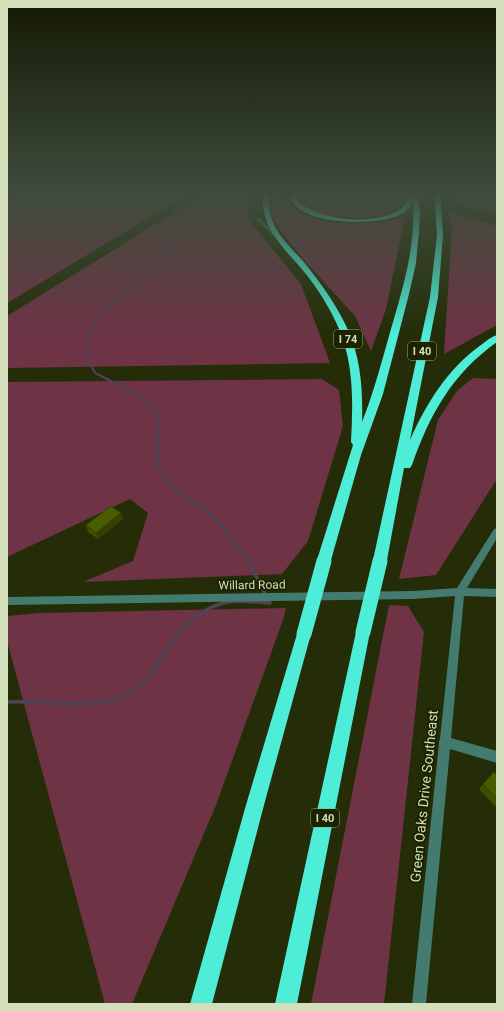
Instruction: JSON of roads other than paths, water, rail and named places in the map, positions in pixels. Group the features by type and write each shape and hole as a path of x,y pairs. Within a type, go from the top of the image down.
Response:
{"highway":[{"name":"I 74","path":"281,240 324,293 345,329 350,343 356,372 357,391 355,455"},
{"name":"I 40","path":"201,1004 324,560 355,455 378,394 409,278 415,240"},
{"name":"I 40","path":"286,1004 434,297 439,240"},
{"path":"391,508 410,453 430,408 442,388 472,356 497,338"}],"street":[{"path":"460,592 493,540 497,531"},
{"name":"Willard Road","path":"7,601 413,595 460,592 497,593"},
{"name":"Green Oaks Drive Southeast","path":"419,1004 460,592"},
{"path":"444,742 497,757"}],"lane":[{"path":"280,240 283,243"}],"waterway":[{"path":"153,407 139,395 95,373 89,361 88,347 94,321 104,309 141,284 152,266 173,240"},
{"path":"153,407 159,420 157,447 158,461 160,470 164,477 175,489 196,505 199,505 222,526 232,541 243,552 248,562"},
{"path":"7,702 85,704 116,699 130,693 144,682 182,630 207,609 233,601 270,603 248,561"}]}
